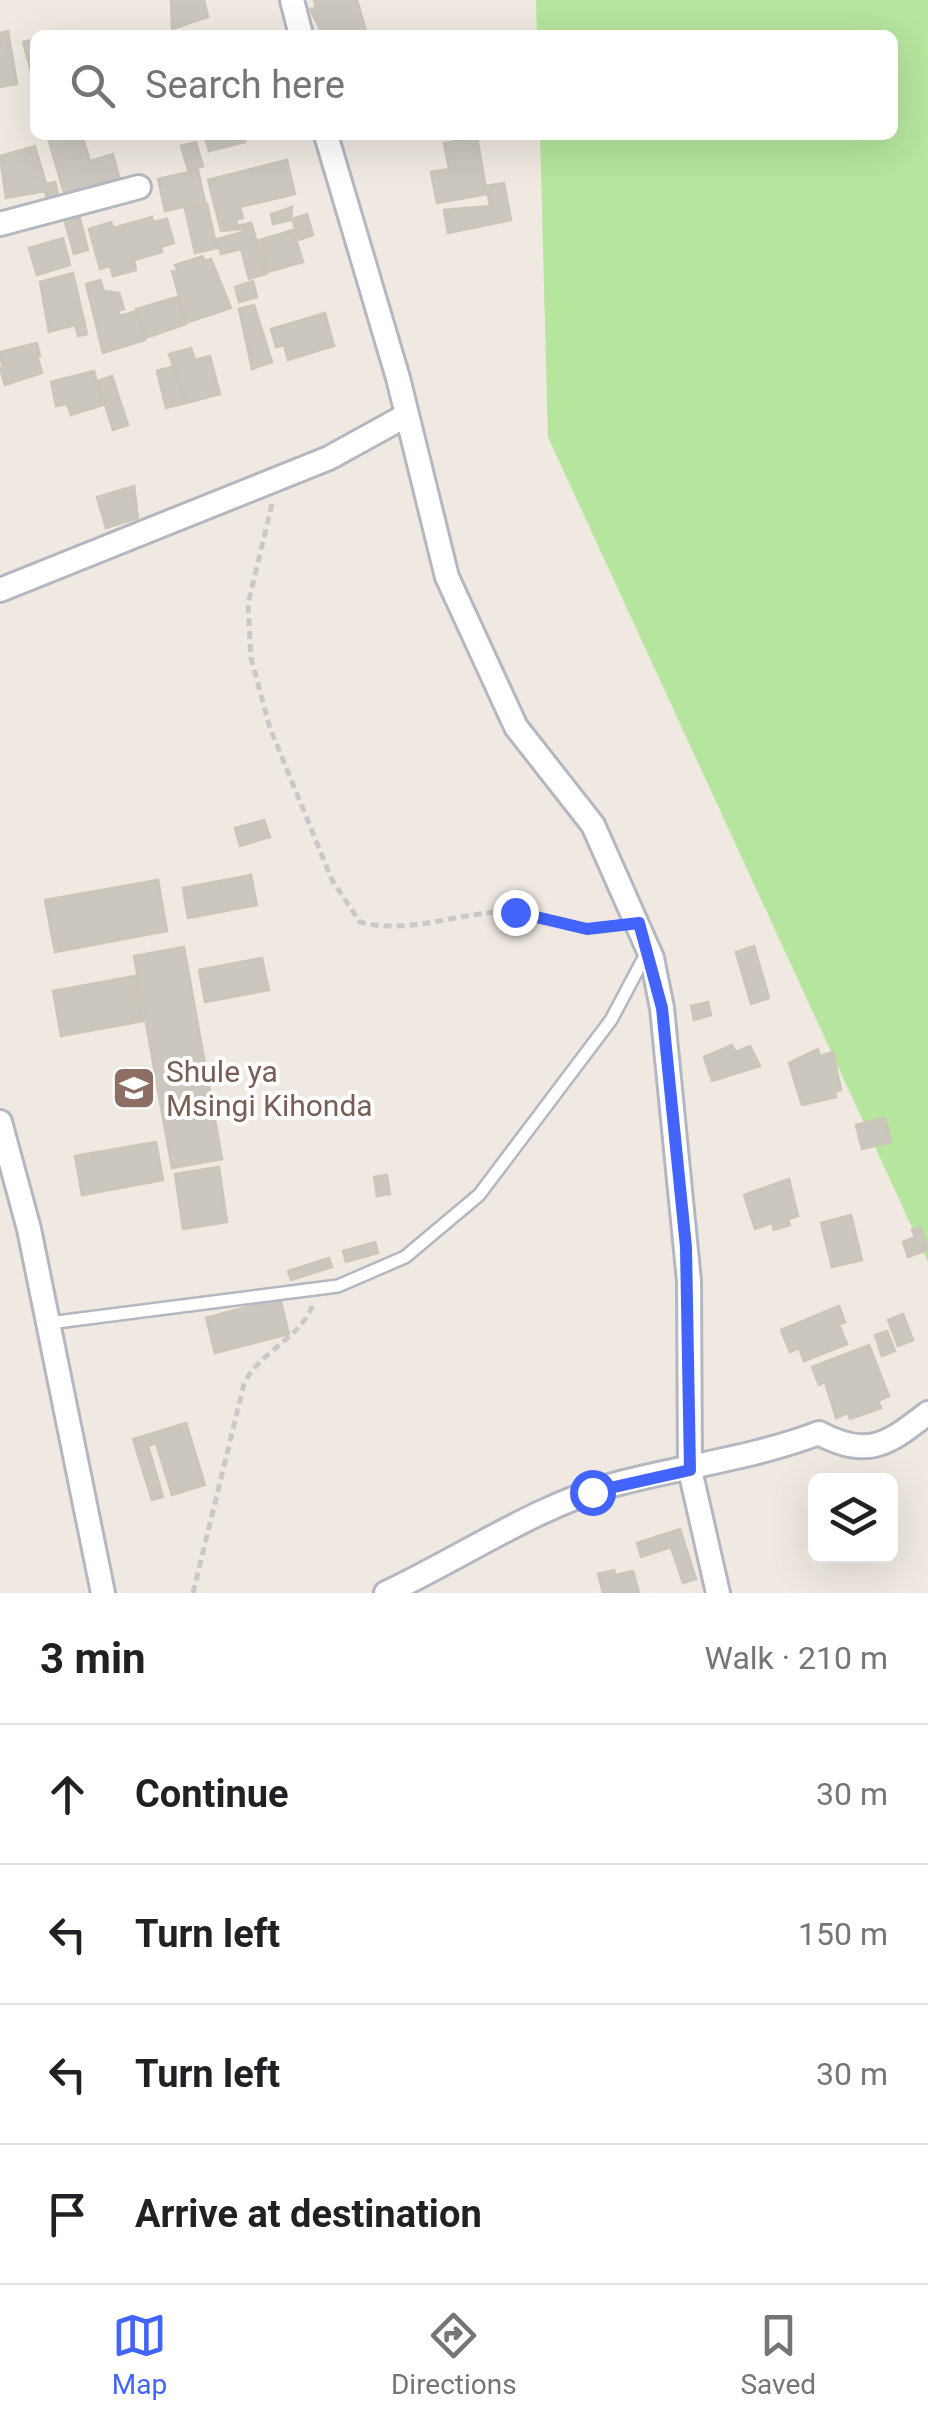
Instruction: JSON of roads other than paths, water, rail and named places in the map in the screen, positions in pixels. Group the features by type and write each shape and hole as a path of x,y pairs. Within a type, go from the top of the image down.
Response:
{"street":[{"path":"292,0 300,30"},
{"path":"327,140 407,414 447,577 516,727 593,825 649,948 662,1008 688,1264 690,1470 718,1593"},
{"path":"0,224 139,187"},
{"path":"0,590 354,446 407,414"},
{"path":"0,1122 49,1324 102,1593"},
{"path":"386,1593 580,1497 617,1484 690,1470 819,1434 841,1445 888,1444 928,1413"}],"lane":[{"path":"49,1324 348,1284 405,1257 479,1195 612,1020 649,948"}],"place":[{"name":"Shule ya Msingi Kihonda","path":"134,1088"}]}
